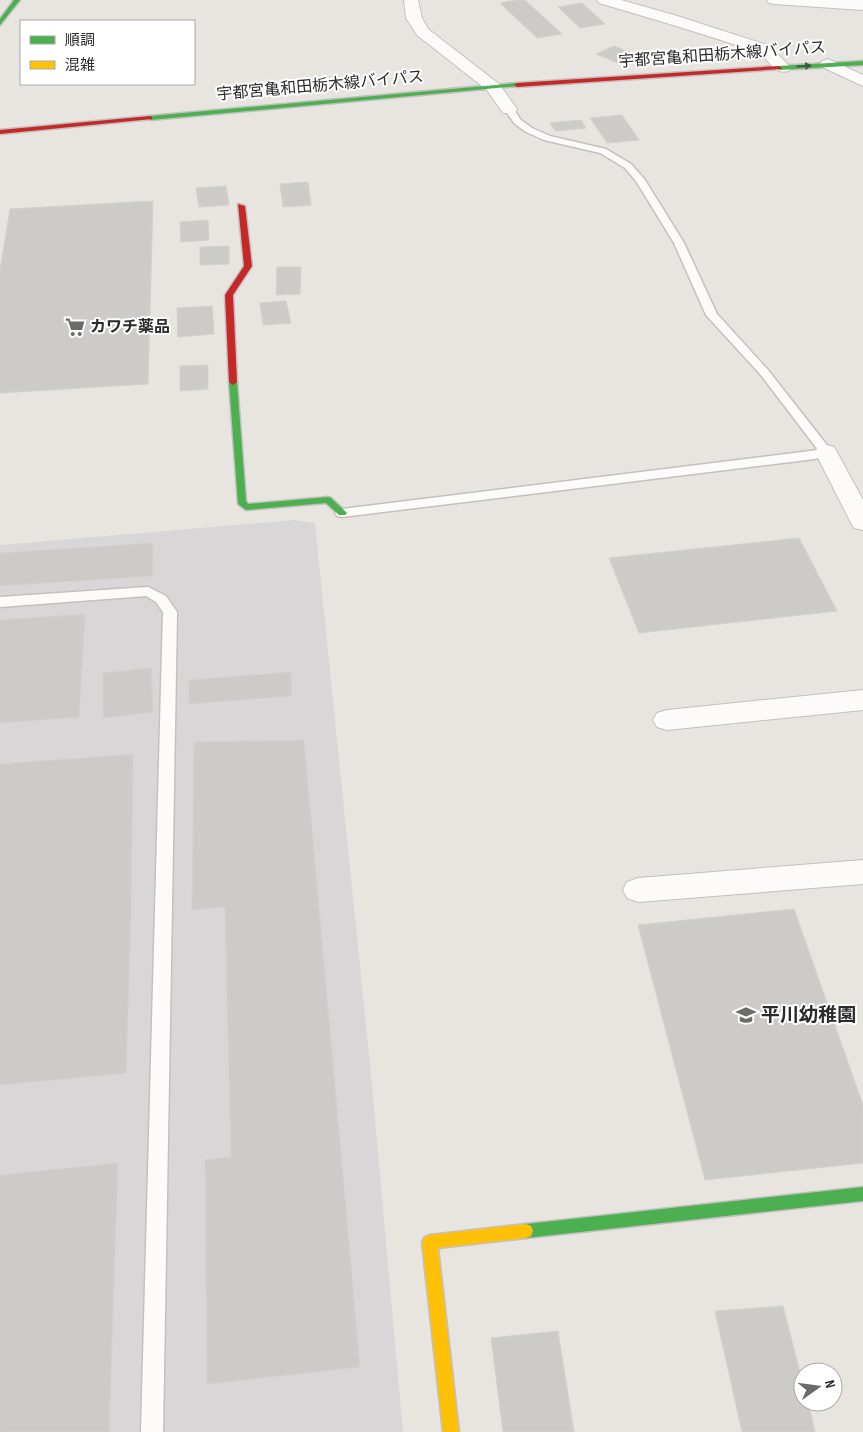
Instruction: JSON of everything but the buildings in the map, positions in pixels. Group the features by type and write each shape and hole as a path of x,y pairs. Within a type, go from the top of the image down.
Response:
{"main road":[{"path":"0,23 17,0"},
{"name":"宇都宮亀和田栃木線バイパス","path":"0,132 493,87 863,62"},
{"name":"宇都宮亀和田栃木線バイパス","path":"493,87 863,74"},
{"path":"241,206 248,266 228,295 228,304 241,502 246,507 328,500 342,513"},
{"path":"451,1432 430,1242 863,1194"}],"street":[{"path":"411,0 414,18 422,32 493,87 509,109"},
{"path":"604,0 669,18 764,49 783,68"},
{"path":"774,0 863,5"},
{"path":"828,64 863,81"},
{"path":"826,452 863,522"},
{"path":"667,720 863,700"},
{"path":"638,890 863,872"}],"lane":[{"path":"342,513 815,455 826,452 764,372 712,315 680,243 640,180 628,166 603,151 547,138 529,130 518,122 509,109"},
{"path":"0,602 148,591 161,599 170,612 152,1432"}],"shaded area":[{"path":"295,520 315,523 371,1075 403,1432 0,1432 0,545"}],"traffic: fast":[{"path":"0,23 17,0"},
{"path":"779,68 863,63"},
{"path":"150,118 517,85"},
{"path":"233,382 241,502 246,507 328,500 342,513"},
{"path":"526,1231 863,1194"}],"traffic: slow":[{"path":"451,1432 430,1242 526,1231"}],"traffic: jam":[{"path":"517,85 779,68"},
{"path":"0,132 150,118"},
{"path":"233,382 229,295 248,266 241,206"}],"place":[{"name":"カワチ薬品","path":"75,327"},
{"name":"平川幼稚園","path":"746,1015"}]}
